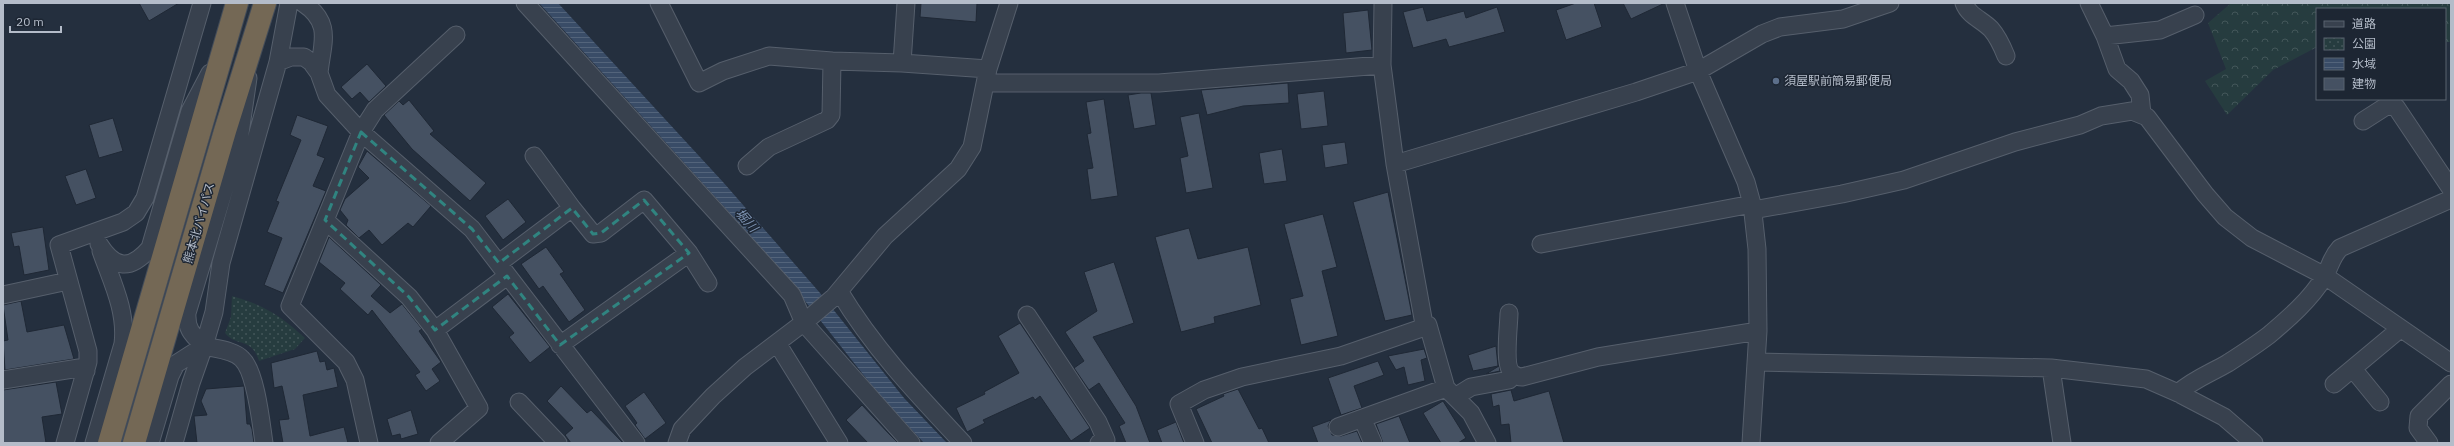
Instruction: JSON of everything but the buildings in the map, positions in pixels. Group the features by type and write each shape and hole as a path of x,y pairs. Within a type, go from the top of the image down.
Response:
{"highway":[{"path":"109,443 237,6"},
{"name":"熊本北バイパス","path":"134,443 262,12"}],"street":[{"path":"65,443 86,371 88,351 59,245 97,238 136,213 145,198 202,3"},
{"path":"174,443 191,383 214,312 221,263 278,62 289,3"},
{"path":"303,3 315,11 323,26 324,44 319,73"},
{"path":"525,3 792,294 805,322 910,443"},
{"path":"659,3 699,83 723,71 770,56 832,61 902,63 987,76 1159,83 1382,65"},
{"path":"902,63 906,3"},
{"path":"677,443 682,429 714,396 745,367 805,322 837,294 885,236 958,169 972,147 987,76 1009,3"},
{"path":"1383,3 1382,65 1395,164 1424,324 1428,325 1450,392 1471,413 1483,432 1487,443"},
{"path":"1675,3 1698,71 1746,182 1753,207 1757,249 1758,331 1751,443"},
{"path":"1395,164 1636,92 1698,71 1762,34 1780,27 1843,19 1890,3"},
{"path":"1964,3 1967,11 1989,27 1998,38 2006,56"},
{"path":"2088,3 2105,36 2117,69 2131,81 2140,96 2142,114"},
{"path":"2105,36 2160,30 2194,15"},
{"path":"369,443 355,380 346,362 290,306 361,132 375,110 456,35"},
{"path":"97,238 108,258 120,264 132,263 142,257 150,248 190,111 226,41"},
{"path":"250,52 246,99 239,140 187,313 186,324 189,331 204,346 232,353 243,359 251,375 264,443"},
{"path":"278,62 291,57 304,57 311,62 319,73 327,94 361,132 472,229 636,443"},
{"path":"747,166 769,146 827,120 831,115 832,61"},
{"path":"2363,121 2388,105 2396,107 2451,189"},
{"path":"1541,244 1753,207 1842,194 1904,180 2016,142 2080,125 2101,116 2132,111 2147,117 2205,194 2225,217 2252,238 2325,276 2451,363"},
{"path":"534,156 593,234 601,233 644,200 689,253 708,283"},
{"path":"2178,393 2192,381 2228,363 2268,335 2311,294 2325,276 2331,258 2340,248 2451,199"},
{"path":"435,330 572,208"},
{"path":"325,220 409,297 435,330 479,408 439,443"},
{"path":"94,443 123,344 125,327 123,313 97,238"},
{"path":"560,345 689,253"},
{"path":"3,295 68,281"},
{"path":"837,294 880,351 963,443"},
{"path":"1509,313 1508,359 1510,370 1514,375 1522,377 1598,357 1758,331"},
{"path":"1027,315 1098,422 1104,442"},
{"path":"1195,443 1179,404 1204,390 1242,377 1340,356 1418,329 1424,324"},
{"path":"2334,384 2400,329"},
{"path":"777,344 839,443"},
{"path":"150,443 170,376 176,364 204,346"},
{"path":"1757,362 2051,368 2146,379 2178,393 2224,417 2254,443"},
{"path":"3,380 79,368 86,371"},
{"path":"2051,368 2062,443"},
{"path":"2353,369 2380,402"},
{"path":"1338,427 1450,392 1509,380 1514,375"},
{"path":"2429,443 2418,428 2419,416 2451,384"},
{"path":"519,402 558,443"},
{"path":"1363,420 1372,443"}],"highlighted area":[{"path":"361,132 472,229 499,263 572,208 593,234 601,233 644,200 689,253 560,345 507,276 435,330 409,297 325,220"}],"green space":[{"path":"2231,3 2451,3 2451,42 2446,42 2446,8 2316,8 2316,48 2273,70 2227,115 2205,81 2226,69 2208,23"},
{"path":"232,296 254,303 272,312 288,323 305,338 295,349 259,361 252,348 234,340 225,333 231,317"}],"water":[{"name":"堀川","path":"539,3 558,3 723,182 820,293 904,398 947,443 924,443 877,392 805,301 728,211"}],"place":[{"name":"須屋駅前簡易郵便局","path":"1776,81"}]}
